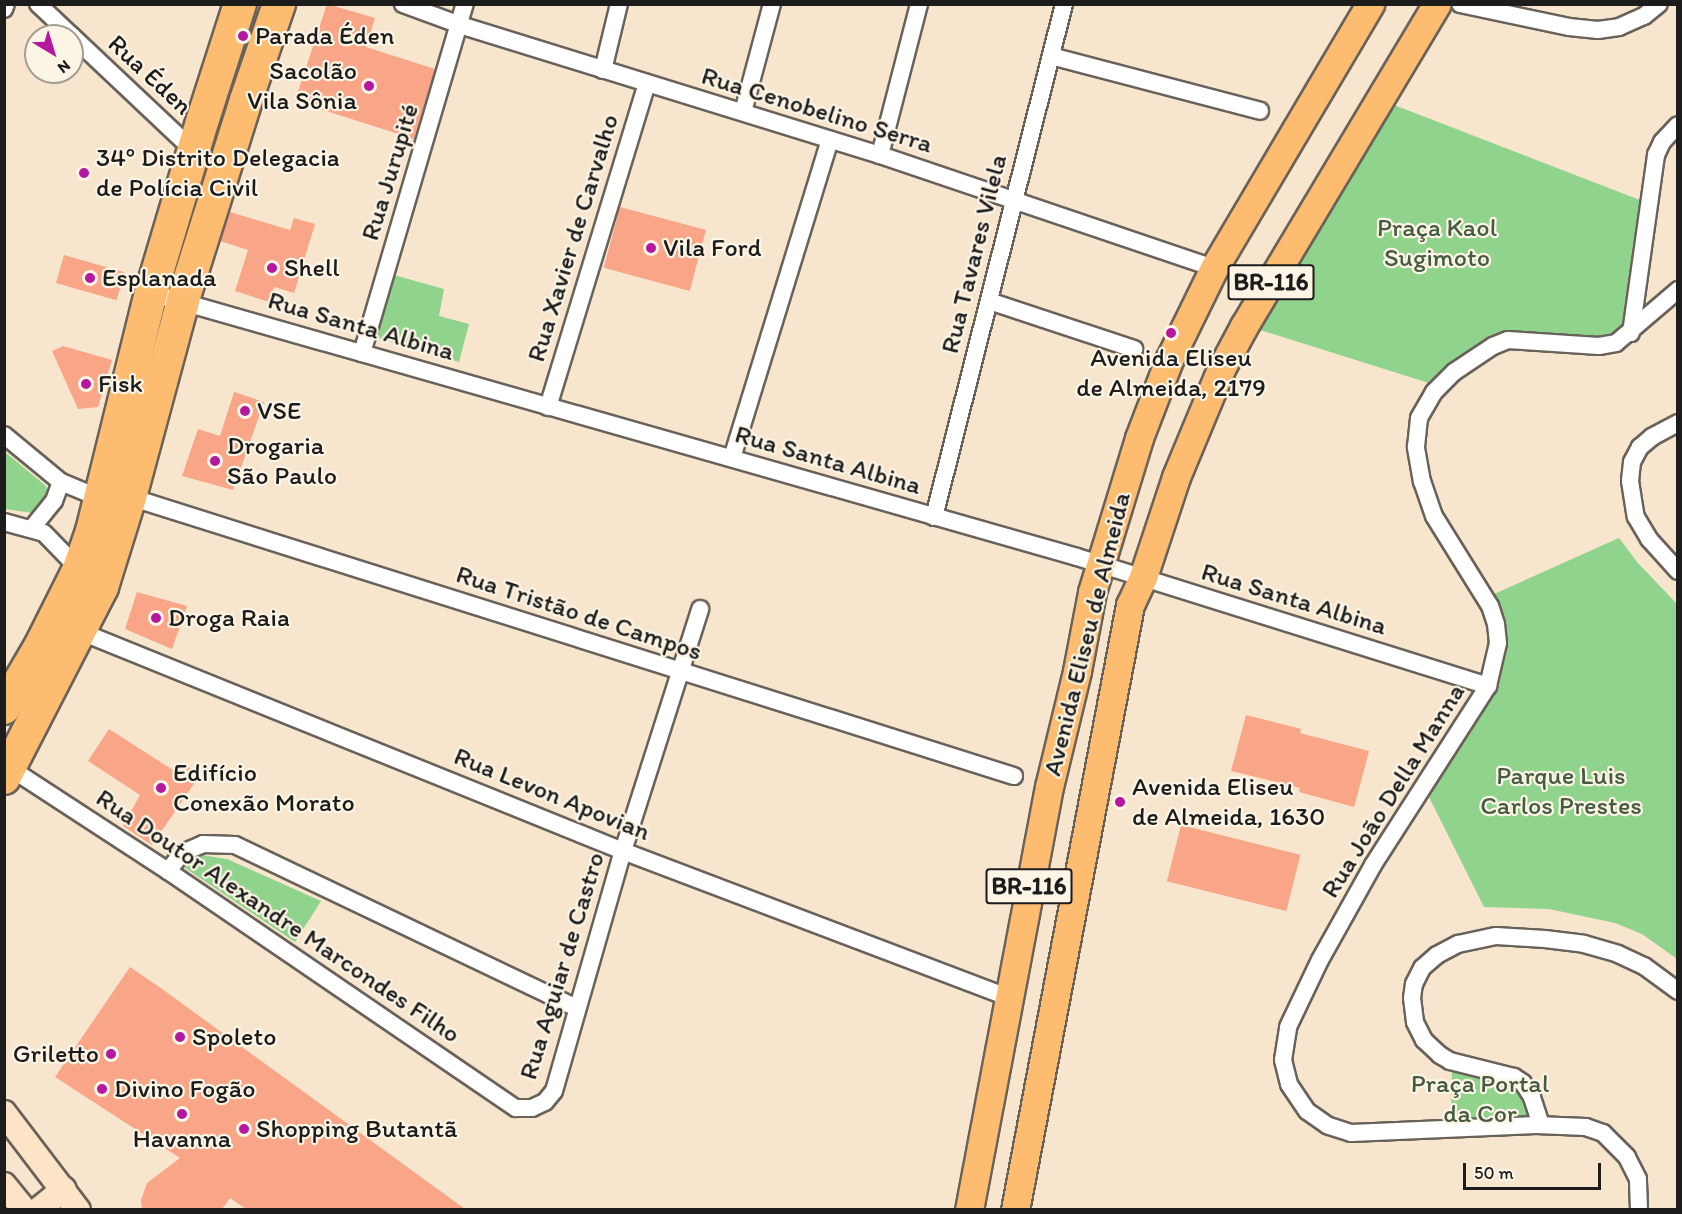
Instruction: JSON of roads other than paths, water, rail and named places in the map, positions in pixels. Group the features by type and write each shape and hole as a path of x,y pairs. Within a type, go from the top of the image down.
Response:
{"highway":[{"path":"7,773 102,587 151,293 193,150 240,4"},
{"path":"4,708 41,645 116,498 279,4"}],"main road":[{"name":"Avenida Eliseu de Almeida","path":"969,1209 1049,787 1100,564 1150,403 1180,335 1214,268 1370,4"},
{"name":"Avenida Eliseu de Almeida","path":"1015,1209 1130,605 1143,578 1176,477 1221,369 1244,326 1437,4"},
{"path":"4,1113 78,1209"},
{"path":"4,1185 24,1209"},
{"path":"38,1209 64,1189"}],"street":[{"path":"4,9 6,4"},
{"name":"Rua Éden","path":"38,4 59,24"},
{"name":"Rua Cenobelino Serra","path":"403,4 460,25 880,155 1214,268"},
{"name":"Rua Jurupité","path":"362,353 465,4"},
{"path":"603,70 619,4"},
{"path":"743,112 772,4"},
{"path":"880,155 919,4"},
{"name":"Rua Tavares Vilela","path":"934,517 1064,4"},
{"path":"1460,4 1569,27 1598,30 1619,27 1644,16 1659,4"},
{"name":"Rua Éden","path":"84,47 193,150"},
{"path":"1051,56 1260,111"},
{"name":"Rua Xavier de Carvalho","path":"548,407 647,84"},
{"path":"1631,333 1656,155 1662,142 1677,125"},
{"path":"732,458 830,140"},
{"name":"Rua João Della Manna","path":"1640,1209 1638,1179 1618,1145 1603,1133 1586,1127 1541,1125 1351,1132 1327,1125 1307,1112 1289,1084 1282,1060 1288,1027 1320,960 1372,865 1488,686 1498,644 1496,624 1490,606 1434,516 1422,482 1416,447 1419,418 1434,392 1454,372 1493,346 1508,340 1599,346 1616,343 1631,333 1677,290"},
{"name":"Rua Santa Albina","path":"151,293 183,300 548,407 1100,564 1488,686"},
{"path":"989,301 1134,349"},
{"path":"1677,423 1652,437 1640,447 1632,462 1629,481 1636,517 1649,539 1677,571"},
{"name":"Rua Tristão de Campos","path":"4,435 61,482 1014,776"},
{"path":"32,528 54,501 61,482"},
{"path":"4,522 32,528 54,541 79,569"},
{"name":"Rua Aguiar de Castro","path":"516,1108 532,1108 545,1102 554,1091 623,851 700,609"},
{"name":"Rua Levon Apovian","path":"79,631 623,851 1008,997"},
{"name":"Rua Doutor Alexandre Marcondes Filho","path":"7,773 168,871 516,1108"},
{"path":"168,871 182,853 203,844 235,844 576,1008"},
{"path":"1541,1125 1532,1096 1514,1077 1450,1061 1424,1040 1415,1022 1412,998 1414,984 1422,968 1437,955 1458,944 1496,936 1545,939 1584,944 1618,954 1644,966 1677,991"}],"place":[{"name":"Parada Éden","path":"243,36"},
{"name":"Sacolão Vila Sônia","path":"369,86"},
{"name":"34º Distrito Delegacia de Polícia Civil","path":"84,173"},
{"name":"Vila Ford","path":"651,248"},
{"name":"Shell","path":"272,268"},
{"name":"Esplanada","path":"90,278"},
{"name":"Avenida Eliseu de Almeida, 2179","path":"1171,333"},
{"name":"Fisk","path":"86,384"},
{"name":"VSE","path":"245,411"},
{"name":"Drogaria São Paulo","path":"215,461"},
{"name":"Droga Raia","path":"156,618"},
{"name":"Edifício Conexão Morato","path":"161,788"},
{"name":"Avenida Eliseu de Almeida, 1630","path":"1120,802"},
{"name":"Spoleto","path":"180,1037"},
{"name":"Griletto","path":"111,1054"},
{"name":"Divino Fogão","path":"102,1089"},
{"name":"Havanna","path":"182,1114"},
{"name":"Shopping Butantã","path":"244,1129"}],"park label":[{"name":"Praça Kaol Sugimoto","path":"1437,243"},
{"name":"Parque Luis Carlos Prestes","path":"1561,791"},
{"name":"Praça Portal da Cor","path":"1480,1099"}]}
